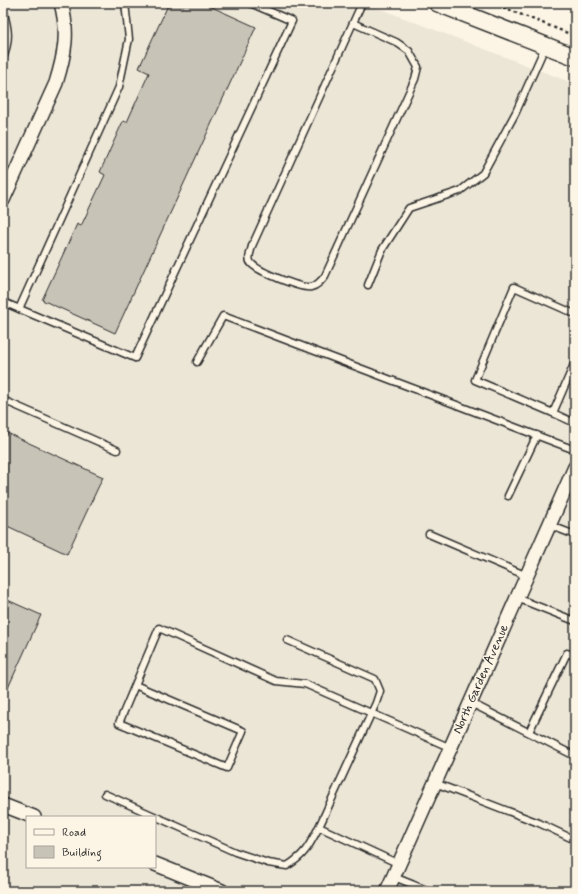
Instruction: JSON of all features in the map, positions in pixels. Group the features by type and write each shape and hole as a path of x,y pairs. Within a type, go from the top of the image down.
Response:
{"street":[{"path":"3,200 56,83 62,64 66,45 66,32 65,19 61,3"},
{"path":"437,3 575,57"},
{"name":"North Garden Avenue","path":"387,891 575,467"},
{"path":"3,805 31,816"},
{"path":"156,864 222,891"}],"lane":[{"path":"19,309 119,87 129,39 125,3"},
{"path":"3,302 135,358 292,21 250,3"},
{"path":"353,23 396,42 409,51 418,67 415,79 325,276 317,286 302,287 273,276 251,264 249,259 252,246 362,3"},
{"path":"3,10 8,34 8,44 3,59"},
{"path":"368,286 382,250 408,208 460,191 483,173 516,112 546,45"},
{"path":"575,314 514,287 475,380 575,423"},
{"path":"197,362 223,316 575,450"},
{"path":"553,413 575,362"},
{"path":"3,400 117,450"},
{"path":"508,496 537,435"},
{"path":"549,525 575,535"},
{"path":"429,534 527,576"},
{"path":"517,598 575,621"},
{"path":"135,685 243,731 227,768 119,723 135,685 159,628 276,681 305,684 451,748"},
{"path":"156,817 235,852 268,863 287,866 299,859 307,850 319,827 380,691 375,679 287,640"},
{"path":"529,732 567,653 575,656"},
{"path":"471,702 575,756"},
{"path":"435,784 539,823 575,840"},
{"path":"105,794 154,816"},
{"path":"319,827 399,864"},
{"path":"394,877 429,891"}],"path":[{"path":"492,3 575,36"}],"shaded area":[{"path":"3,3 365,3 575,84 575,891 3,891"}],"building":[{"path":"169,3 203,3 256,27 115,333 42,300 77,224 81,226 105,175 100,172 123,121 127,122 149,73 139,68"},
{"path":"3,431 103,477 67,554 3,524"},
{"path":"3,598 41,615 3,699"}]}
